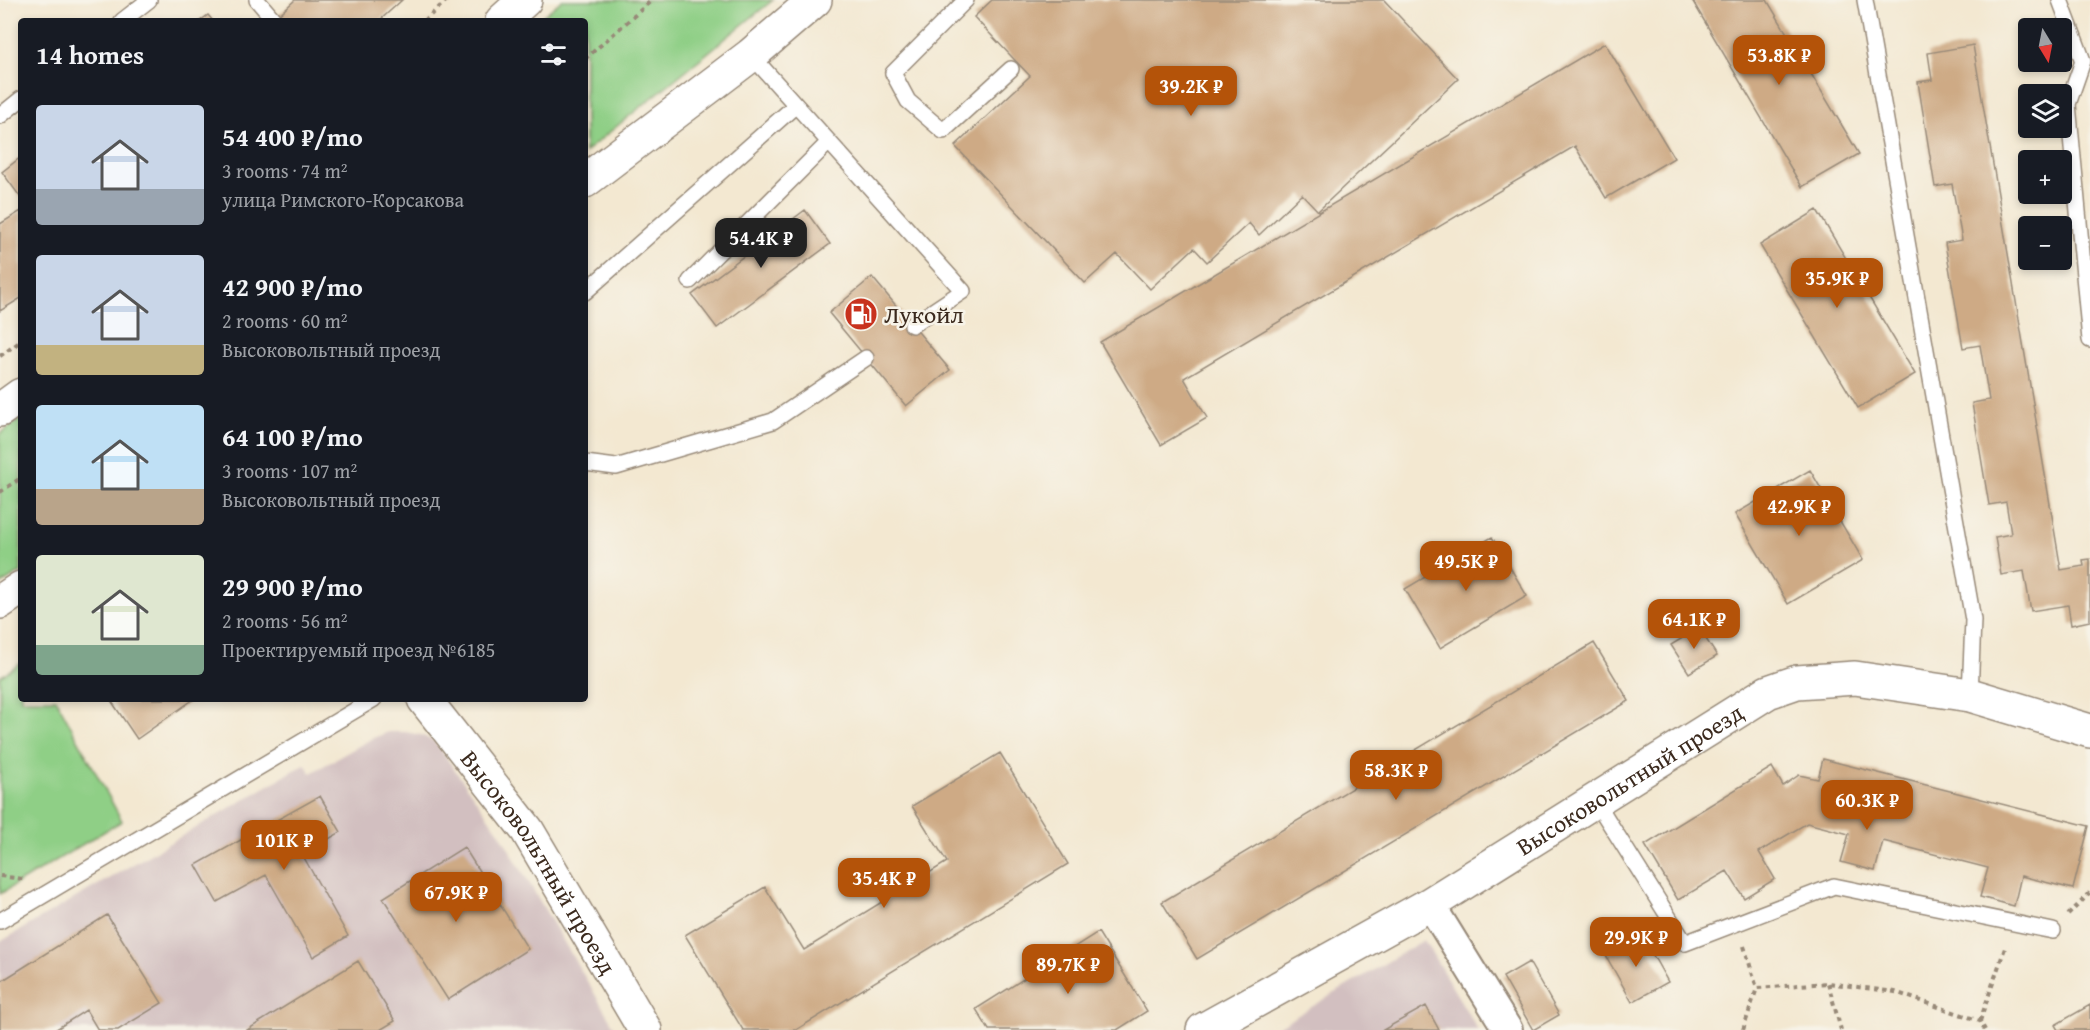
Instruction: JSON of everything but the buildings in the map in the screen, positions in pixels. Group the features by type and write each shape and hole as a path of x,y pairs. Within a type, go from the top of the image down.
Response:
{"street":[{"path":"505,18 525,0"},
{"path":"588,179 751,55 815,0"},
{"path":"0,410 18,397"},
{"path":"0,602 18,590"},
{"name":"Высоковольтный проезд","path":"1203,1030 1430,904 1768,692 1797,681 1855,678 1970,695 2090,731"},
{"name":"Высоковольтный проезд","path":"426,702 528,830 645,1030"},
{"path":"1430,904 1508,1030"}],"lane":[{"path":"126,18 149,0"},
{"path":"257,0 271,18"},
{"path":"966,0 893,73 908,101 943,130 1011,69"},
{"path":"1865,0 1974,620 1970,695"},
{"path":"2060,0 2083,61 2068,104 2090,340"},
{"path":"751,55 963,291 912,325"},
{"path":"0,116 18,101"},
{"path":"588,289 796,105"},
{"path":"690,281 829,142"},
{"path":"588,463 616,467 773,421 866,357"},
{"path":"0,921 369,702"},
{"path":"1595,800 1685,942 1834,886 2053,931"}],"path":[{"path":"427,18 447,0"},
{"path":"588,56 652,0"},
{"path":"0,356 18,343"},
{"path":"0,492 18,479"},
{"path":"1737,922 1757,988 1743,1030"},
{"path":"1980,1021 2014,923"},
{"path":"1757,988 1828,983 1895,992 1980,1021 1985,1030"},
{"path":"1828,983 1841,1030"}],"shaded area":[{"path":"389,732 421,735 435,742 499,832 616,1030 0,1030 0,942 305,764 311,773 373,738"},
{"path":"1424,940 1478,1030 1273,1030"}],"green space":[{"path":"562,0 773,0 588,150 588,18 541,18"},
{"path":"18,421 18,574 0,585 0,434"},
{"path":"18,665 18,702 58,702 122,821 0,894 0,677"}],"place":[{"name":"Лукойл","path":"861,314"}]}
